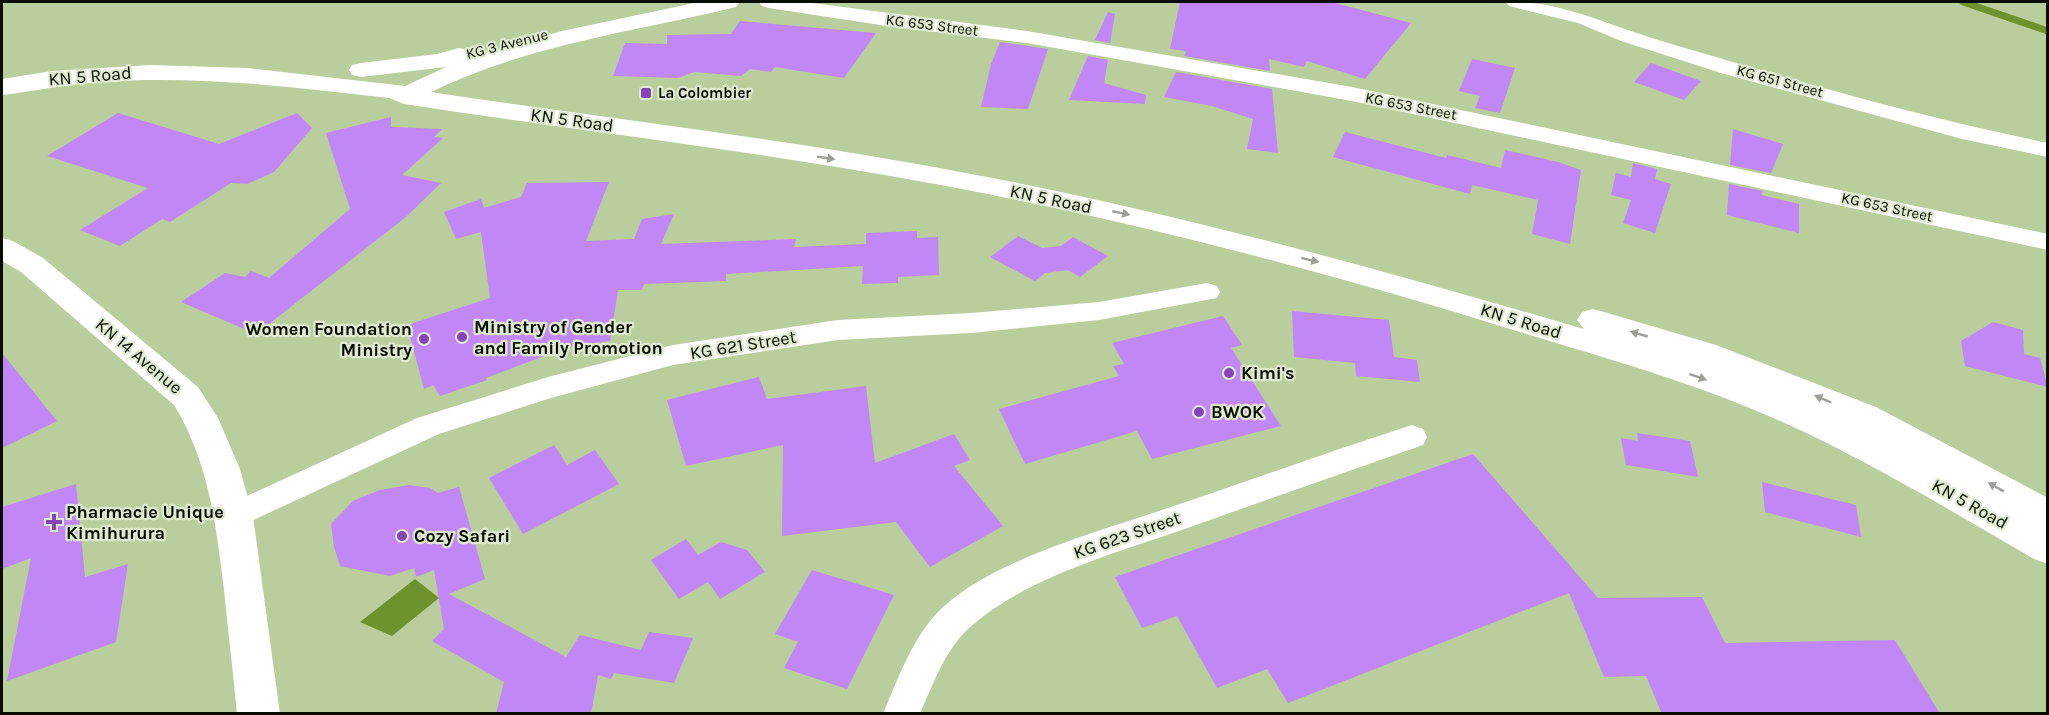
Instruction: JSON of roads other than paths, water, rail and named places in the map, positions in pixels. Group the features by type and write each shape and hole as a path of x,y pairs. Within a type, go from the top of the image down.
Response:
{"main road":[{"name":"KG 3 Avenue","path":"361,70 440,61 692,2"},
{"name":"KG 3 Avenue","path":"409,90 518,48 728,2"},
{"name":"KN 5 Road","path":"2,74 99,61 166,57 361,70 409,90 475,91 865,143 982,162 1182,204 1320,240 1704,353 1864,416 2048,516"},
{"path":"475,91 484,61"},
{"name":"KN 5 Road","path":"2,87 40,80 149,71 246,74 409,90 918,173 1167,222 1325,264 1662,365 1782,407 1917,475 2048,548"},
{"name":"KN 14 Avenue","path":"2,248 32,265 186,396 207,427 222,469 234,516 259,714"}],"street":[{"name":"KG 653 Street","path":"769,2 887,20 1027,37 1352,94 2048,242"},
{"name":"KG 651 Street","path":"1516,2 1585,19 1628,37 1730,68 1970,134 2048,150"},
{"name":"KG 621 Street","path":"234,516 428,426 548,388 673,355 838,330 971,323 1099,311 1207,292"},
{"name":"KG 623 Street","path":"901,714 946,628 971,607 1011,582 1059,559 1412,437"}],"waterway":[{"path":"1963,2 2048,31"}],"place":[{"name":"La Colombier","path":"646,93"},
{"name":"Ministry of Gender and Family Promotion","path":"462,337"},
{"name":"Women Foundation Ministry","path":"424,339"},
{"name":"Kimi's","path":"1229,373"},
{"name":"BWOK","path":"1199,412"},
{"name":"Pharmacie Unique Kimihurura","path":"54,522"},
{"name":"Cozy Safari","path":"402,536"}]}
